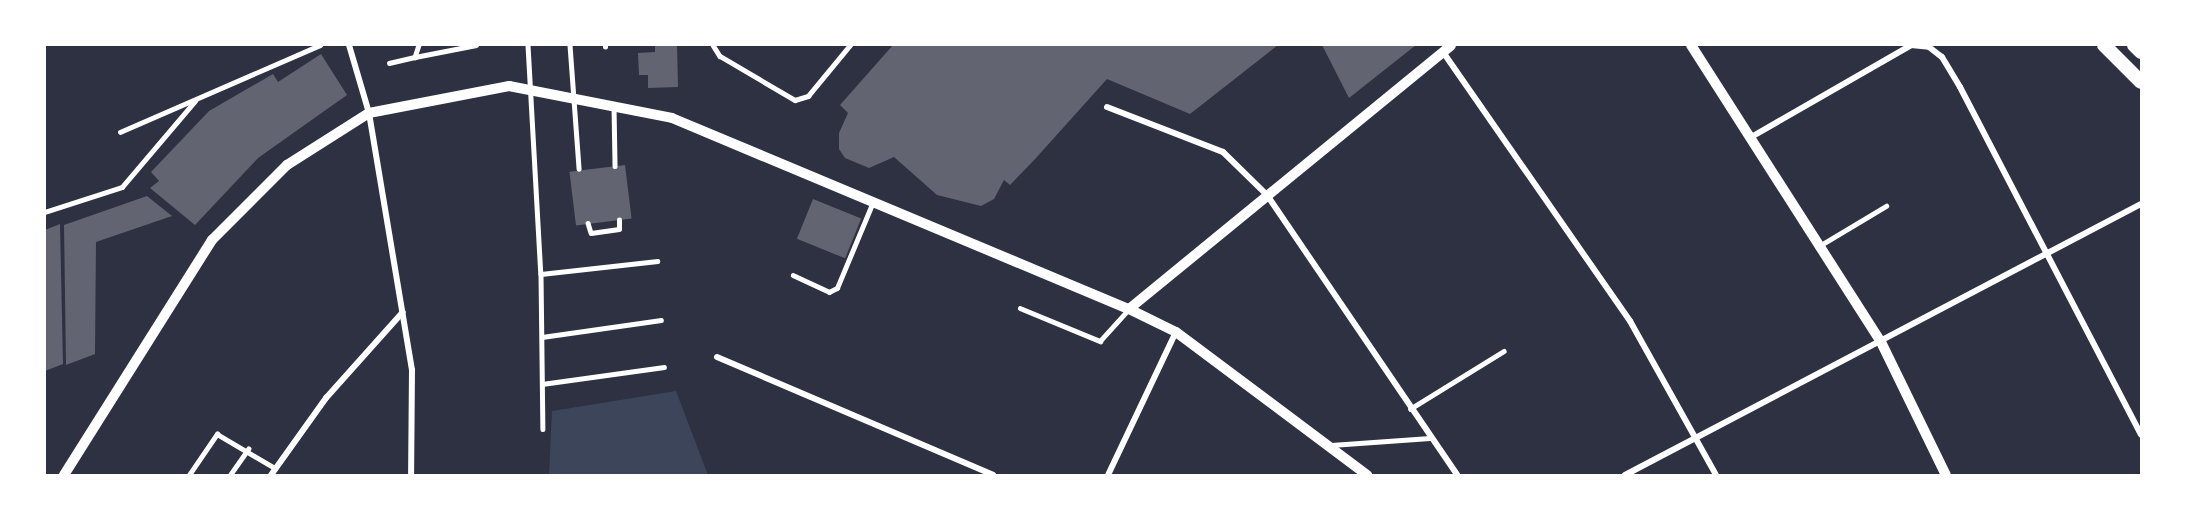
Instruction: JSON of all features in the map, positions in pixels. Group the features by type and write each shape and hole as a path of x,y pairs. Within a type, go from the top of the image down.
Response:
{"main road":[{"path":"2104,45 2141,82"},
{"path":"2134,45 2141,52"}],"street":[{"path":"349,45 369,113 403,312 416,411 411,475"},
{"path":"1691,45 1753,136 1881,342 1946,475"},
{"path":"1753,136 1911,45 1929,47 1942,57 2051,252 2141,435"},
{"path":"1129,309 1447,48 1630,321 1716,475"},
{"path":"64,475 212,240 287,165 369,113 427,98 531,86 672,118 1129,309 1176,332 1332,446 1367,475"},
{"path":"1107,107 1223,152 1268,195 1410,409 1457,475"},
{"path":"1624,475 2141,204"},
{"path":"271,475 326,398 403,312"},
{"path":"1108,475 1176,332"},
{"path":"717,357 993,475"},
{"path":"1332,446 1430,438"}],"lane":[{"path":"120,132 320,45"},
{"path":"415,57 419,45"},
{"path":"389,63 476,45"},
{"path":"528,45 541,274 543,429"},
{"path":"570,45 579,168"},
{"path":"713,45 720,56 795,100 808,96 850,45"},
{"path":"45,212 122,187 197,99"},
{"path":"614,105 615,166"},
{"path":"793,275 829,292 837,288 873,202"},
{"path":"1821,245 1886,206"},
{"path":"588,223 591,233 619,229 619,220"},
{"path":"541,274 657,261"},
{"path":"1020,308 1100,341 1129,309"},
{"path":"542,337 661,320"},
{"path":"1410,409 1504,351"},
{"path":"542,384 664,367"},
{"path":"189,475 217,434 248,449 275,468"},
{"path":"230,475 248,449"}],"shaded area":[{"path":"676,391 708,475 549,475 552,411"}],"building":[{"path":"655,45 677,45 678,87 648,88 648,75 639,75 638,53 655,52"},
{"path":"893,45 1278,45 1190,114 1107,79 1010,185 1004,180 994,199 981,206 937,195 894,157 869,168 845,158 839,149 839,133 848,113 840,105"},
{"path":"1322,45 1416,45 1349,98"},
{"path":"321,54 347,95 258,158 195,225 150,188 159,181 151,172 209,111 273,74 278,82"},
{"path":"625,165 632,219 576,225 569,172"},
{"path":"147,196 172,216 96,242 95,354 66,365 64,225"},
{"path":"813,199 861,218 845,258 797,239"},
{"path":"60,224 63,364 45,371 45,230"}]}
